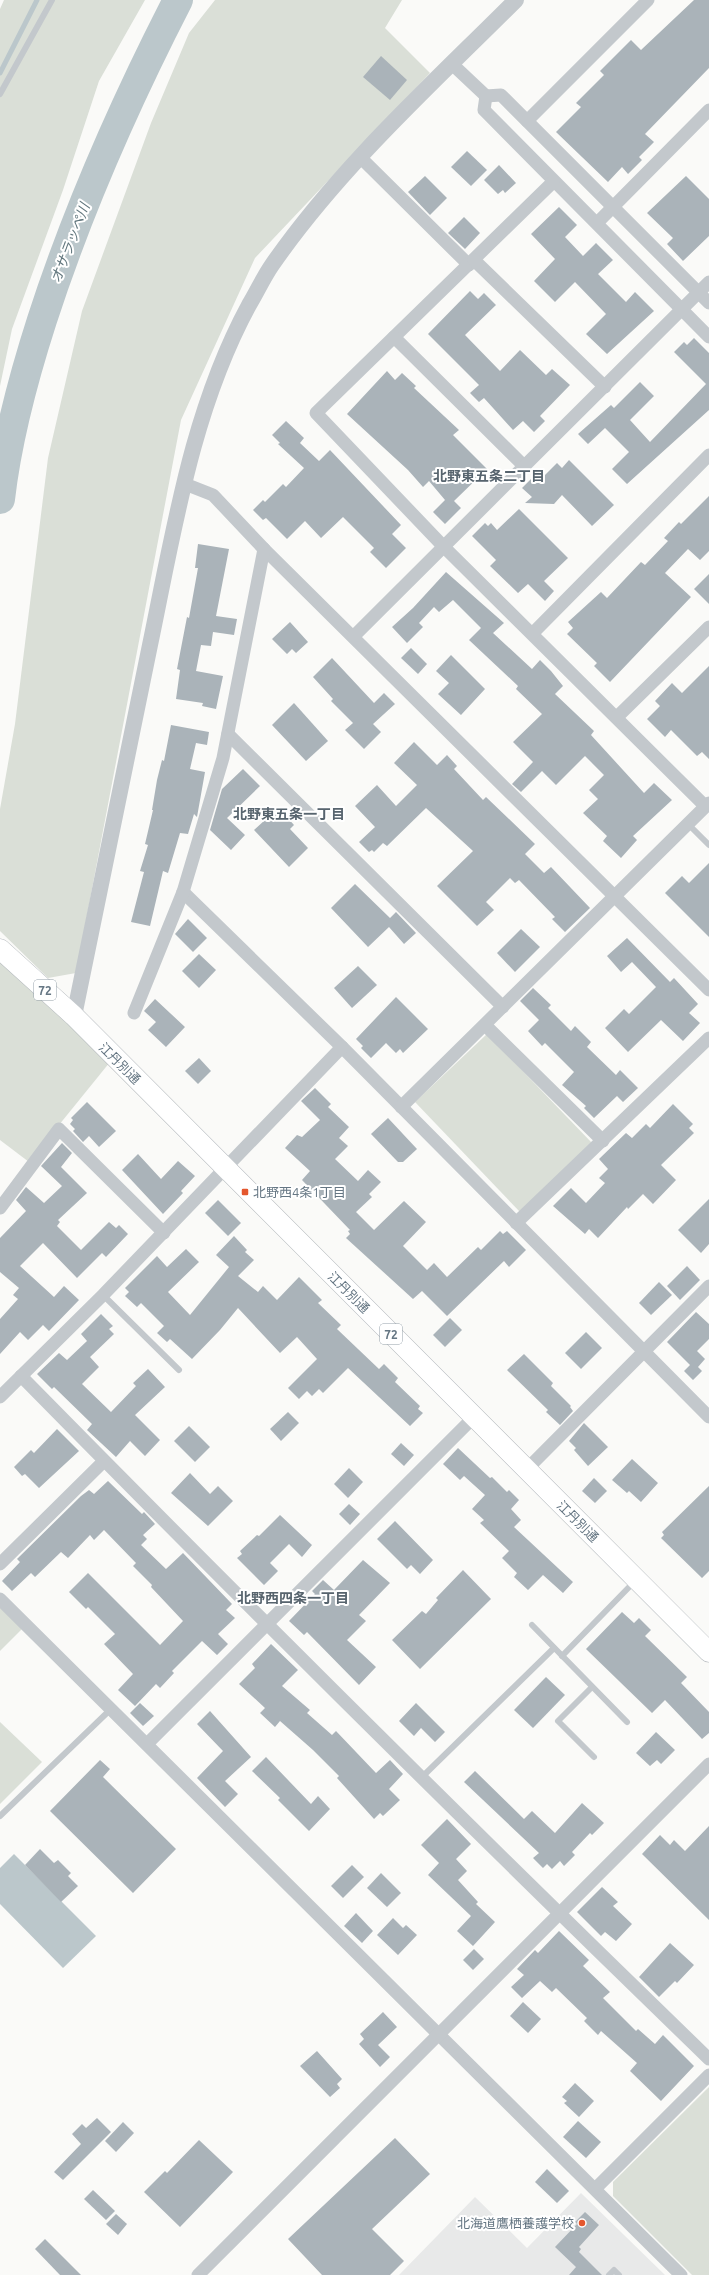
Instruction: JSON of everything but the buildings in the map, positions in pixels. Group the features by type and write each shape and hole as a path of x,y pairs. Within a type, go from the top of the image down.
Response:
{"main road":[{"name":"72","path":"0,949 74,1016"},
{"name":"江丹別通","path":"74,1016 709,1652"}],"street":[{"path":"74,1016 185,484 200,424 215,377 237,328 270,267 326,195 516,0"},
{"path":"527,121 648,0"},
{"path":"452,64 486,96 501,95 709,303"},
{"path":"486,96 484,110 553,182 597,223 709,336"},
{"path":"597,223 709,110"},
{"path":"361,158 604,387"},
{"path":"401,1107 616,896 707,804 617,718 533,633 443,546 316,413 553,182"},
{"path":"354,636 709,282"},
{"path":"394,337 524,466"},
{"path":"533,633 709,455"},
{"path":"185,484 213,495 264,549 354,636 709,990"},
{"path":"134,1013 182,892 228,734 264,549"},
{"path":"617,718 709,627"},
{"path":"228,734 503,1007"},
{"path":"182,892 342,1047 709,1417"},
{"path":"485,1025 602,1141"},
{"path":"516,1223 709,1038"},
{"path":"0,1397 164,1233 342,1047"},
{"path":"0,1208 59,1130 164,1233"},
{"path":"526,1470 709,1286"},
{"path":"21,1376 266,1624 709,2059"},
{"path":"147,1744 474,1417"},
{"path":"0,1564 104,1461"},
{"path":"0,1599 681,2275"},
{"path":"198,2275 709,1764"},
{"path":"595,2189 709,2075"}],"lane":[{"path":"0,94 52,0"},
{"path":"688,824 709,845"},
{"path":"103,1295 179,1370"},
{"path":"562,1656 637,1580"},
{"path":"532,1625 627,1722"},
{"path":"422,1777 554,1648"},
{"path":"592,1686 558,1721 594,1757"},
{"path":"0,1816 111,1709"},
{"path":"609,2275 614,2270 619,2275"}],"shaded area":[{"path":"4,0 145,0 99,81 63,190 12,329 0,386 0,9"},
{"path":"215,0 402,0 385,28 430,73 255,258 181,420 76,973 48,978 0,931 0,809 15,724 48,458 82,311 151,123 189,33"},
{"path":"0,958 110,1062 29,1162 0,1140"},
{"path":"487,1034 592,1143 520,1212 415,1102"},
{"path":"0,1597 27,1624 0,1651"},
{"path":"0,1722 42,1762 0,1804"},
{"path":"14,1854 96,1936 63,1968 0,1904 0,1868"},
{"path":"709,2087 709,2275 692,2275 613,2196 613,2182"},
{"name":"北海道鷹栖養護学校","path":"581,2193 665,2275 399,2275 475,2197 527,2248"}],"waterway":[{"path":"0,73 37,0"},
{"name":"オサラッペ川","path":"0,499 16,409 35,342 56,279 87,197 121,117 178,0"}],"place":[{"name":"北野西4条1丁目","path":"245,1192"},
{"name":"北海道鷹栖養護学校","path":"582,2223"}],"district":[{"name":"北野東五条二丁目","path":"489,476"},
{"name":"北野東五条一丁目","path":"289,814"},
{"name":"北野西四条一丁目","path":"293,1598"}]}
